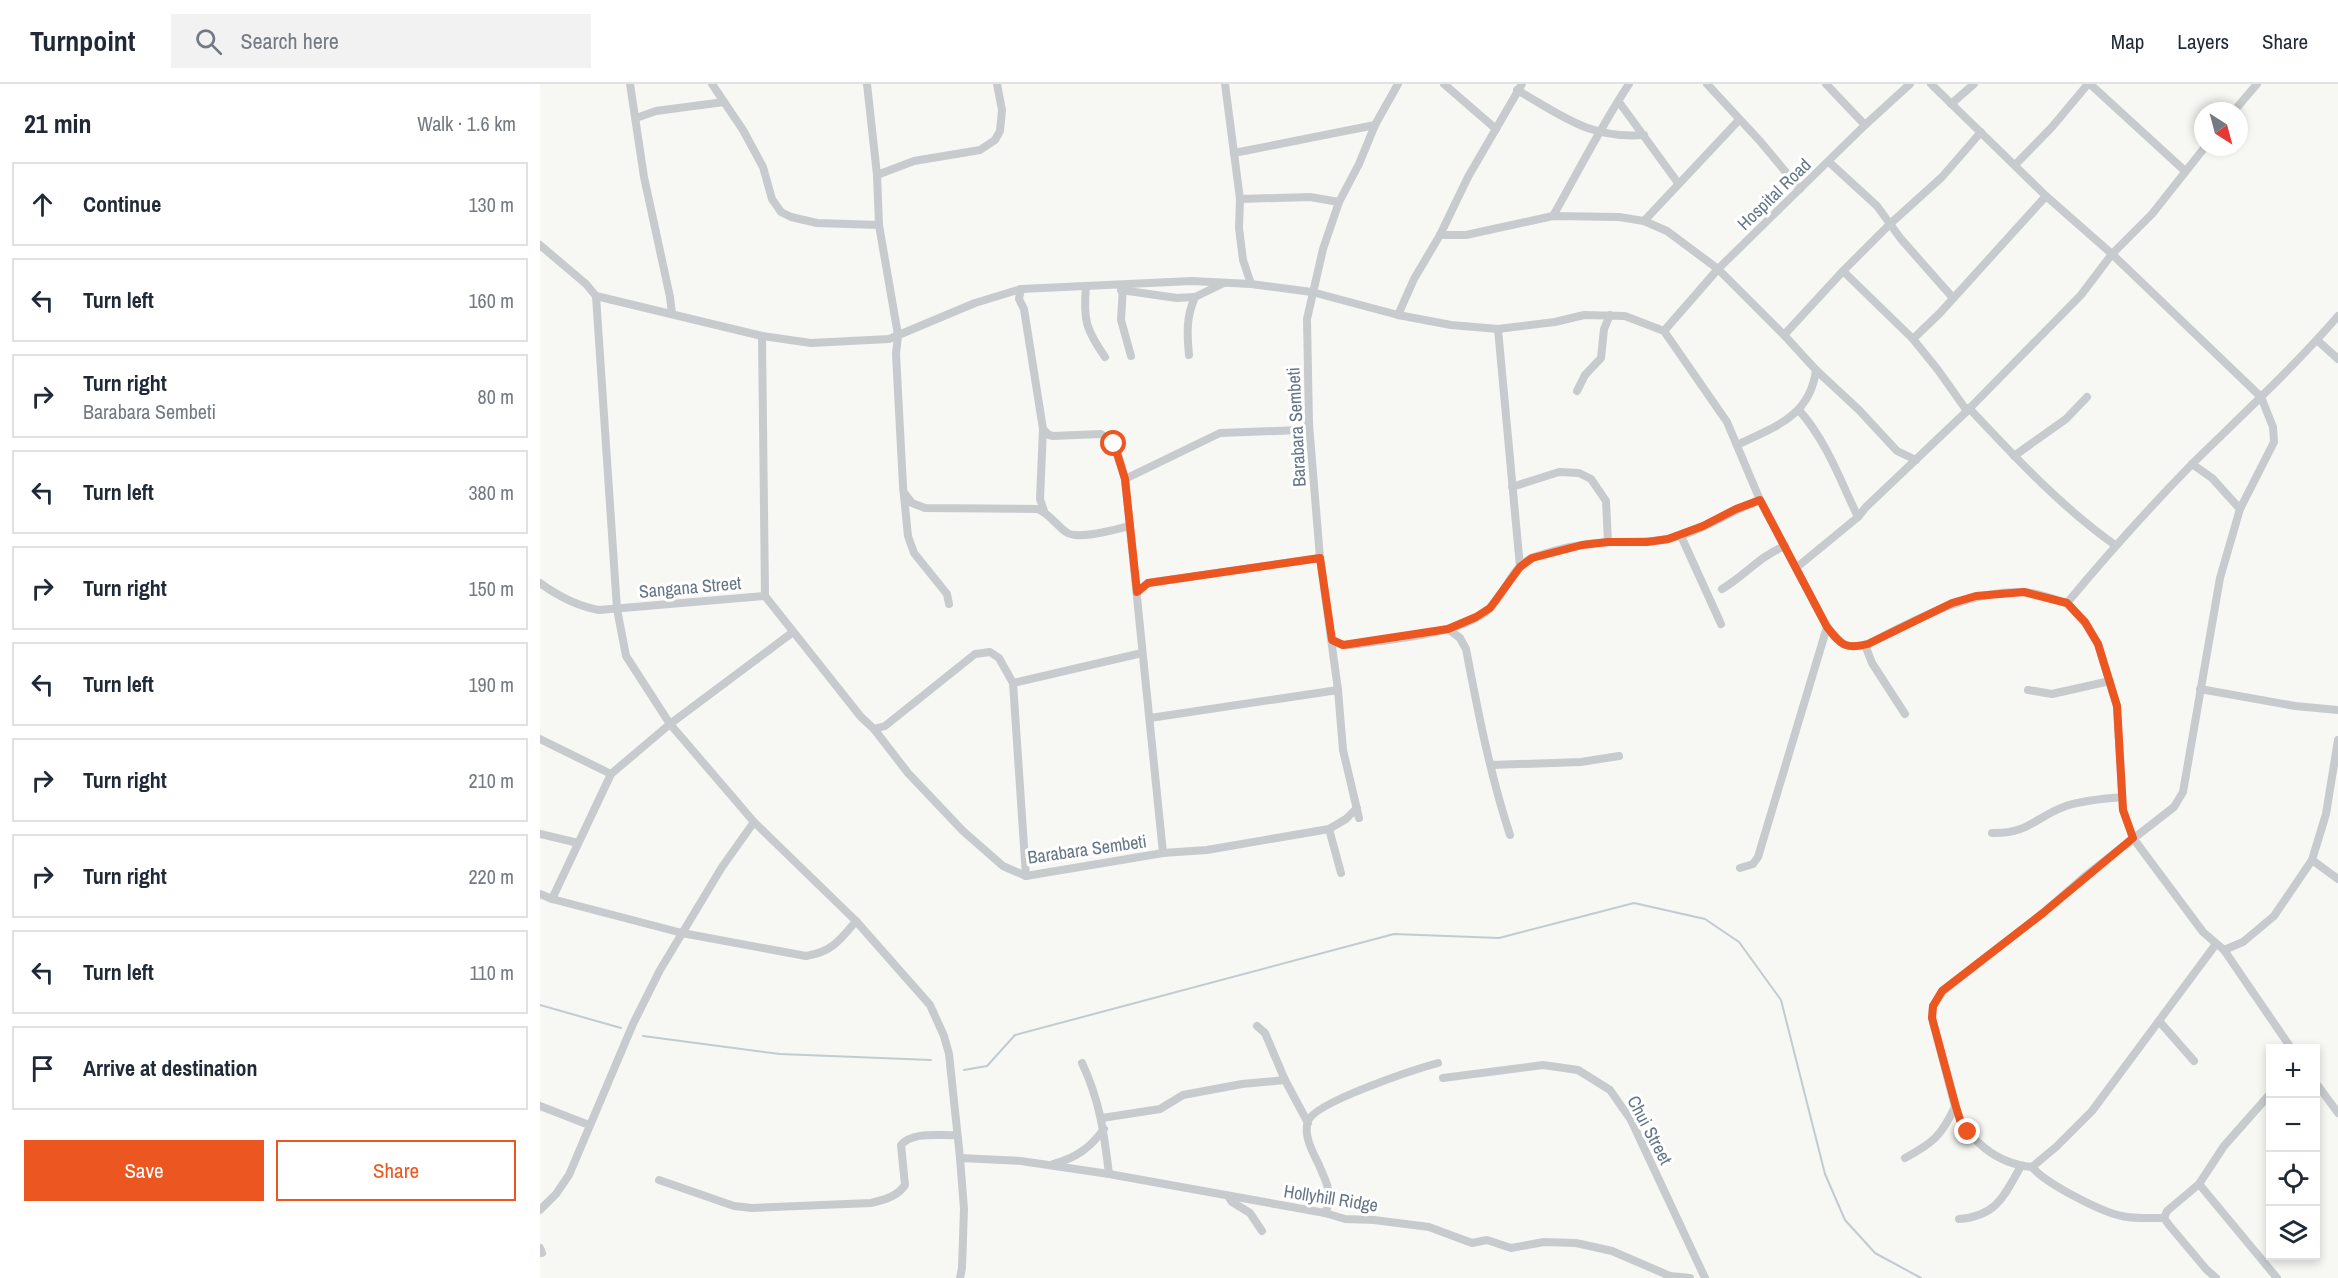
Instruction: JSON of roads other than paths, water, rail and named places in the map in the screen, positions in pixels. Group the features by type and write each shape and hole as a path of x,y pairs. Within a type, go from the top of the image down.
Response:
{"street":[{"path":"630,84 644,177 672,314"},
{"path":"712,84 743,130 762,167 772,199 781,212 791,217 817,223 879,225"},
{"path":"867,84 877,175 879,225 898,335 896,354 903,492 910,544 920,561 947,594 949,604"},
{"path":"877,175 914,162 980,150 994,140 1000,130 1002,110 997,84"},
{"path":"1226,84 1240,199 1241,249 1251,284"},
{"name":"Barabara Sembeti","path":"1359,818 1343,750 1338,690 1320,558 1309,424 1307,319 1323,249 1339,202 1359,164 1375,125 1398,84"},
{"path":"1444,84 1496,129"},
{"path":"1553,216 1598,133 1629,84"},
{"path":"1707,84 1800,189"},
{"path":"1826,84 1865,125"},
{"name":"Hospital Road","path":"1664,332 1718,269 1910,84"},
{"path":"1931,84 2046,196 2112,254 2261,397 2273,427 2274,442 2269,456 2240,509 2220,578 2183,792 2174,807 1942,991 1933,1006 1932,1018 1960,1120 1984,1149 2021,1166 2032,1167 2048,1182 2110,1213 2123,1217 2164,1218 2216,1278"},
{"path":"1951,104 1974,84"},
{"path":"2015,165 2089,84 2185,171"},
{"path":"2242,102 2257,84"},
{"path":"1398,315 1414,279 1440,235 1468,177 1520,87 1581,126 1598,133 1622,137 1644,135"},
{"path":"636,118 656,111 724,102"},
{"path":"1619,102 1678,183"},
{"path":"1644,221 1739,120"},
{"path":"1234,153 1375,125"},
{"path":"1784,335 1890,224 1942,177 1981,132"},
{"path":"1796,568 1858,517 2081,295 2112,254 2152,214 2198,156"},
{"path":"1829,162 1877,206 1953,298"},
{"path":"1913,339 2046,196"},
{"path":"1240,199 1310,197 1339,202"},
{"path":"1440,235 1466,235 1553,216 1619,217 1644,221 1667,231 1718,269 1816,370 1859,410 1896,451 1916,460"},
{"path":"540,245 586,284 596,296 617,609 626,656 670,724 754,822 856,921 910,980 938,1019 949,1054 960,1158 964,1209 960,1278"},
{"path":"1843,271 1913,339 1968,409 2014,456 2090,528 2115,545"},
{"path":"596,296 762,336 811,343 889,339 975,303 1021,289 1123,287 1192,281 1251,284 1312,292 1398,315 1451,325 1498,329 1555,322 1584,315 1610,315 1625,316 1664,332 1727,422 1760,500 1827,627 1840,643 1854,648 1864,645 1952,603 1976,596 2024,592 2067,603 2085,622 2098,644 2117,706 2123,810 2133,838 2203,932 2224,950 2288,1044"},
{"path":"1123,287 1177,298 1195,297 1225,282"},
{"path":"1086,286 1086,325 1090,336 1105,357"},
{"path":"1123,287 1121,320 1131,356"},
{"path":"1021,289 1018,298 1024,309 1043,429 1040,499 1044,511"},
{"path":"1189,355 1188,316 1195,297"},
{"path":"1577,391 1585,375 1601,358 1604,329 1610,315"},
{"path":"2067,603 2115,545 2192,464 2318,340 2338,316"},
{"path":"1498,329 1520,567"},
{"path":"762,336 765,596"},
{"path":"2318,340 2338,359"},
{"path":"1737,445 1782,423 1799,410 1808,399 1816,370"},
{"path":"2014,456 2066,419 2087,397"},
{"path":"1799,410 1815,429 1830,454 1858,517"},
{"path":"1125,479 1220,433 1301,430 1309,424"},
{"path":"1043,429 1053,436 1101,434 1107,437 1118,454 1125,479 1163,854"},
{"path":"2192,464 2212,478 2240,509"},
{"path":"1512,487 1559,472 1572,471 1591,479 1606,501 1608,542"},
{"path":"903,492 912,503 925,508 1036,508 1044,511 1071,535 1081,536 1130,526"},
{"path":"1332,640 1343,645 1351,645 1448,629 1490,608 1520,567 1532,558 1582,545 1647,542 1681,536 1760,500"},
{"path":"1681,536 1721,624"},
{"path":"1722,589 1738,580 1754,563 1772,551 1785,546"},
{"path":"1137,592 1148,583 1320,558"},
{"name":"Sangana Street","path":"540,583 567,600 599,610 765,596"},
{"name":"Barabara Sembeti","path":"765,596 908,773 963,831 1003,866 1026,876 1163,854 1207,850 1329,829 1346,819 1357,808"},
{"path":"1740,868 1753,864 1758,857 1827,627"},
{"path":"1448,629 1460,638 1466,649 1482,734 1510,835"},
{"path":"552,900 611,774 670,724 793,632"},
{"path":"1864,645 1872,663 1905,714"},
{"path":"874,729 885,726 975,654 985,652 999,658 1013,683 1026,876"},
{"path":"1013,683 1142,653"},
{"path":"2028,690 2052,694 2110,681"},
{"path":"2200,689 2295,706 2338,710"},
{"path":"1150,718 1338,690"},
{"path":"540,739 611,774"},
{"path":"2224,950 2243,942 2274,916 2312,860 2334,790 2338,740"},
{"path":"1492,765 1581,762 1619,756"},
{"path":"1992,833 2005,834 2025,829 2052,812 2069,805 2122,797"},
{"path":"540,1210 556,1194 569,1175 589,1125 660,969 722,867 754,822"},
{"path":"1329,829 1341,873"},
{"path":"540,834 578,843"},
{"path":"2312,860 2338,879"},
{"path":"540,894 552,900 682,933 806,956 822,953 838,943 856,921"},
{"path":"2032,1167 2092,1111 2216,944"},
{"path":"2159,1022 2194,1061"},
{"path":"1257,1026 1265,1033 1285,1080 1308,1123 1311,1149 1331,1192 1325,1213"},
{"path":"1082,1063 1094,1087 1102,1118 1109,1174"},
{"path":"1308,1123 1310,1117 1325,1105 1416,1069 1438,1063"},
{"name":"Chui Street","path":"1443,1078 1543,1065 1560,1066 1578,1070 1610,1090 1631,1120 1705,1277"},
{"path":"1102,1118 1160,1109 1184,1095 1242,1084 1285,1080"},
{"path":"2320,1088 2338,1113"},
{"path":"2164,1218 2166,1211 2199,1184 2224,1146 2267,1098"},
{"path":"540,1106 589,1125"},
{"path":"1905,1158 1930,1145 1943,1130 1956,1107"},
{"path":"1047,1165 1077,1156 1094,1143 1104,1128"},
{"path":"659,1180 734,1206 753,1208 871,1203 884,1200 903,1189 905,1185 901,1145 906,1139 957,1135"},
{"name":"Hollyhill Ridge","path":"960,1158 1021,1161 1109,1174 1325,1213 1345,1219 1428,1227 1472,1243 1488,1240 1511,1248 1544,1242 1576,1243 1612,1251 1670,1276 1690,1278"},
{"path":"1959,1219 1974,1218 1987,1213 2005,1195 2021,1166"},
{"path":"2199,1184 2277,1278"},
{"path":"1228,1196 1232,1202 1250,1213 1262,1231"},
{"path":"1696,1278 1705,1277"}],"waterway":[{"path":"964,1070 987,1066 1015,1035 1394,934 1499,938 1634,903 1705,919 1739,942 1781,1000 1825,1174 1845,1220 1875,1253 1921,1278"},
{"path":"540,1005 621,1028"},
{"path":"643,1036 780,1054 931,1060"}]}
